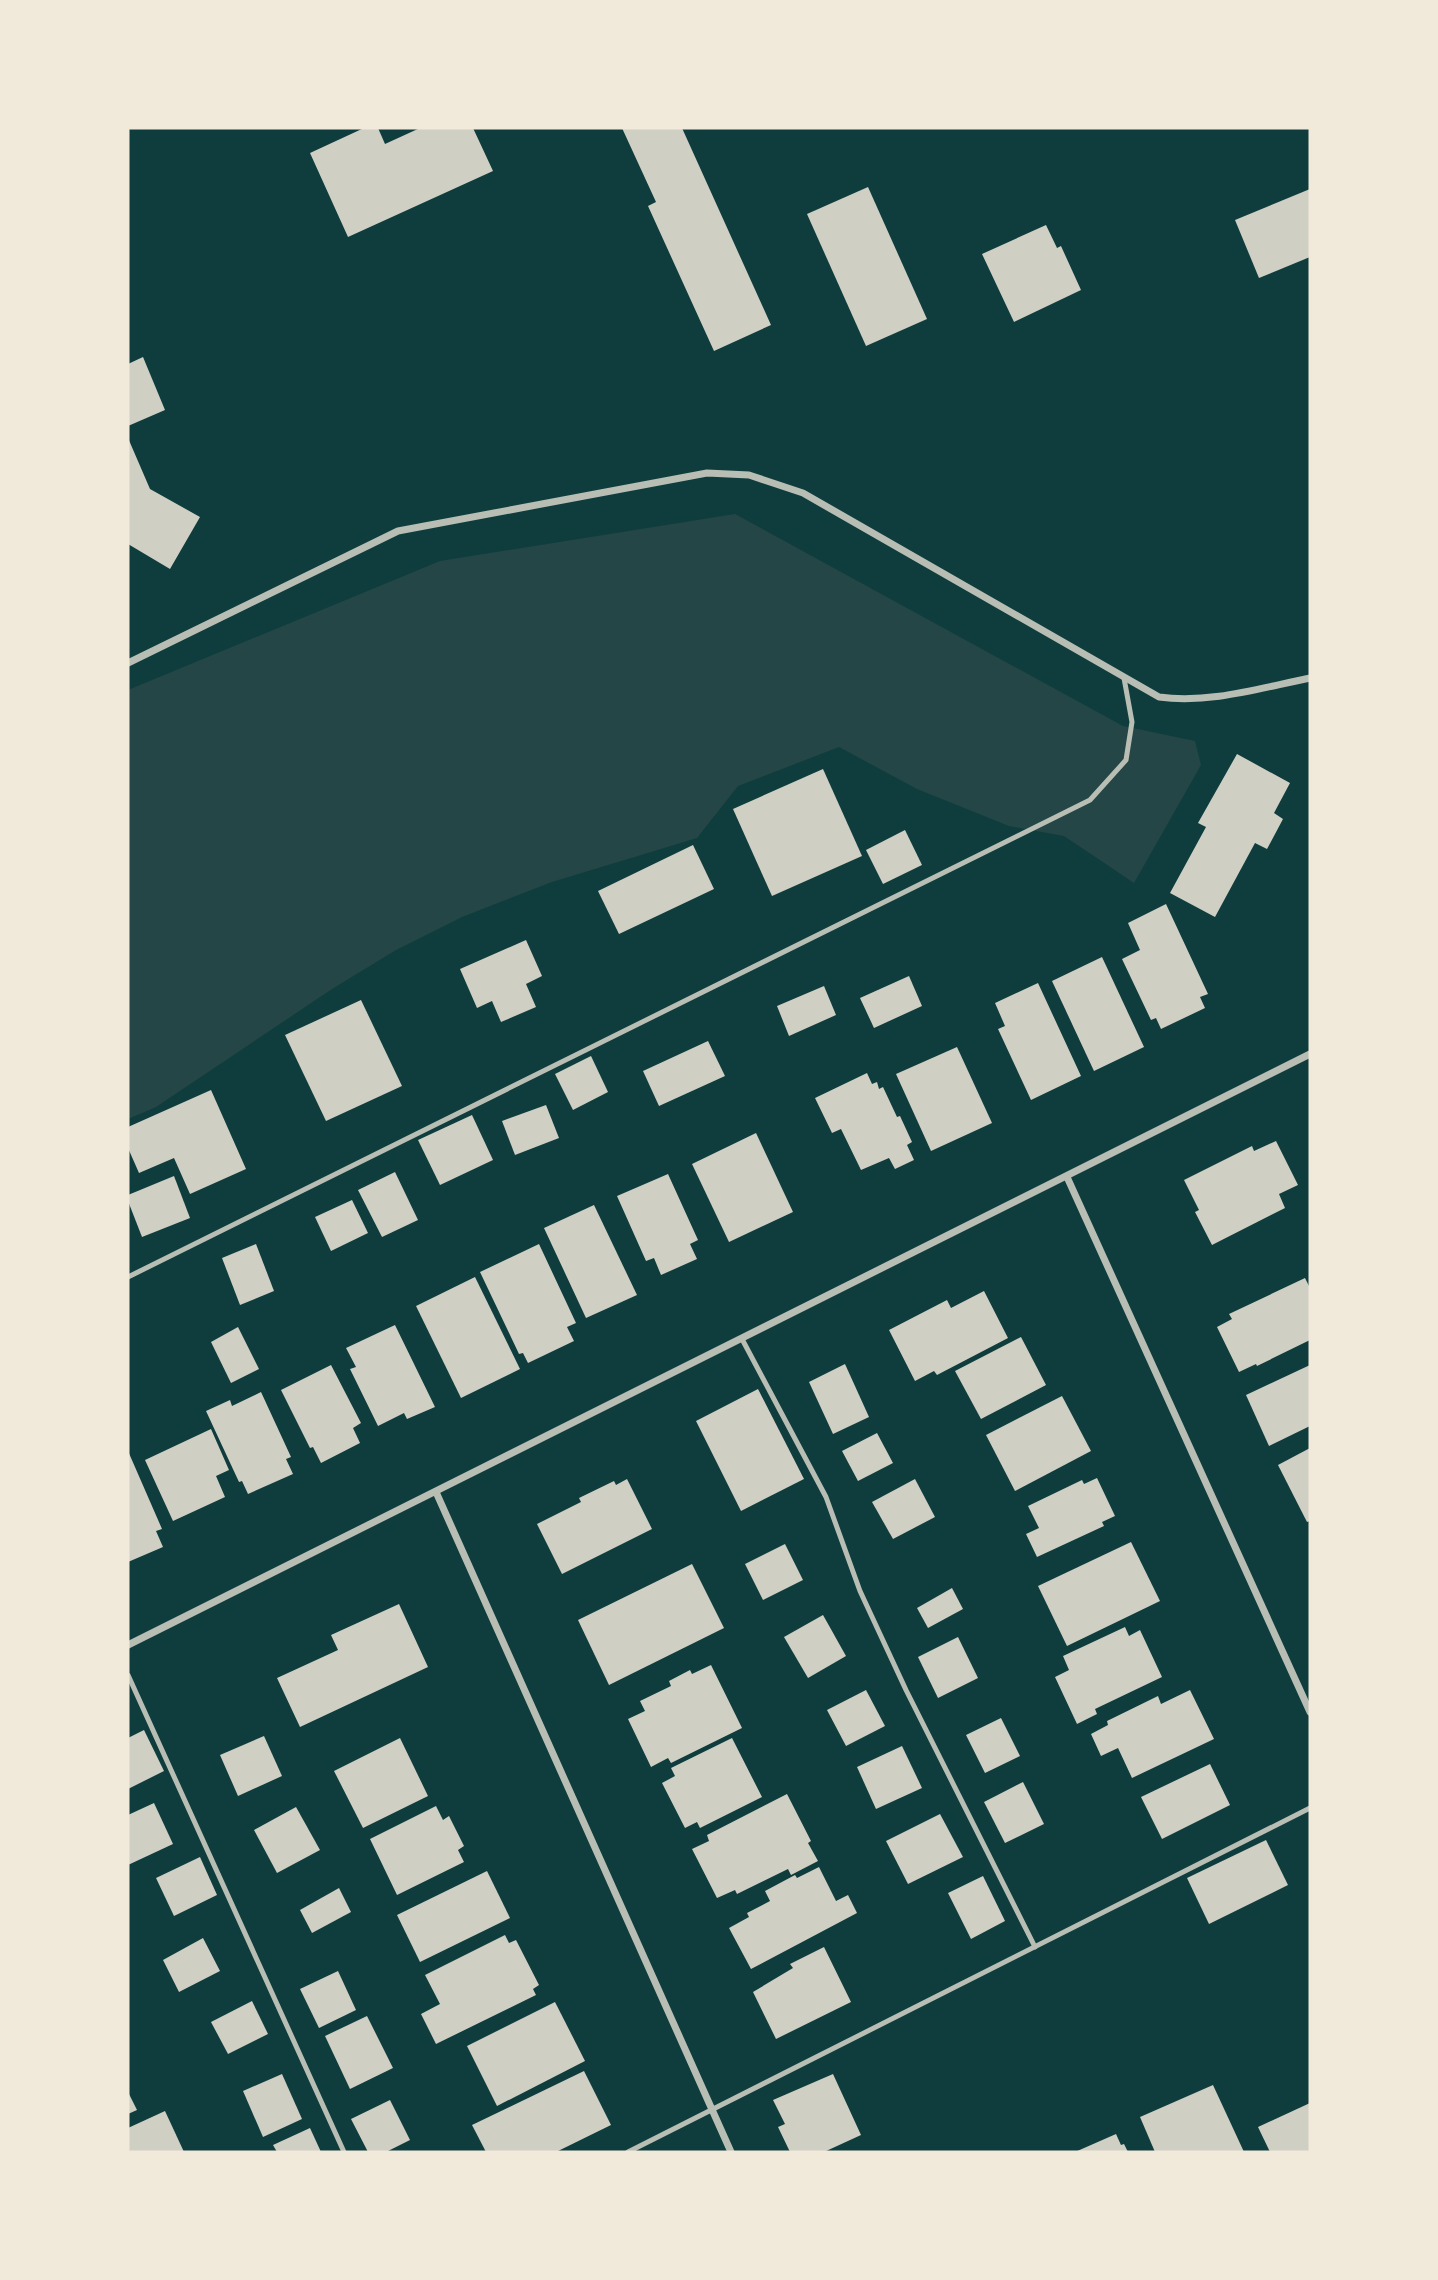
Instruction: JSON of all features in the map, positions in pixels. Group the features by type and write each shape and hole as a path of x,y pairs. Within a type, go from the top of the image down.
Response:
{"street":[{"path":"128,663 398,531 707,473 749,475 803,494 1159,697 1202,699 1310,678"},
{"path":"128,1645 1310,1054"},
{"path":"1067,1177 1310,1712"},
{"path":"436,1492 731,2152"}],"lane":[{"path":"128,1277 1090,800 1126,760 1132,722 1124,678"},
{"path":"742,1339 826,1497 860,1591 877,1628 1035,1947"},
{"path":"128,1675 344,2152"},
{"path":"628,2152 1310,1808"}],"shaded area":[{"path":"735,514 1123,726 1195,741 1201,765 1134,883 1064,836 1009,826 917,789 839,747 738,786 697,838 552,882 462,917 396,950 332,989 156,1107 128,1119 128,690 440,561"}],"building":[{"path":"364,128 378,128 385,144 420,128 473,128 493,171 348,237 310,153"},
{"path":"622,128 682,128 771,325 714,351 648,206 656,202"},
{"path":"868,187 927,319 866,346 807,214"},
{"path":"1310,189 1310,257 1259,278 1235,220"},
{"path":"1046,225 1057,248 1061,246 1081,290 1014,322 982,254"},
{"path":"143,357 165,410 128,426 128,364"},
{"path":"128,438 150,489 200,517 170,569 128,544"},
{"path":"1237,754 1290,783 1274,813 1283,819 1267,849 1255,843 1215,917 1170,893 1206,827 1198,823"},
{"path":"823,769 862,856 772,896 733,809"},
{"path":"905,830 922,865 883,884 866,850"},
{"path":"693,845 714,889 619,934 598,891"},
{"path":"1166,904 1208,994 1200,997 1205,1008 1161,1029 1156,1018 1151,1020 1122,959 1140,950 1128,923"},
{"path":"526,940 542,976 526,984 536,1007 501,1022 492,1001 477,1008 460,969"},
{"path":"1102,957 1144,1047 1094,1071 1052,981"},
{"path":"909,976 922,1006 874,1028 860,998"},
{"path":"1038,983 1081,1076 1031,1100 998,1029 1005,1026 995,1003"},
{"path":"824,986 836,1015 789,1036 777,1006"},
{"path":"361,1000 402,1086 326,1121 285,1035"},
{"path":"708,1041 725,1076 659,1106 643,1071"},
{"path":"957,1047 992,1123 931,1151 896,1074"},
{"path":"591,1056 608,1092 573,1110 555,1074"},
{"path":"867,1073 872,1084 877,1082 879,1089 883,1087 912,1142 907,1145 914,1160 895,1169 889,1158 861,1170 841,1129 832,1133 815,1098"},
{"path":"211,1090 246,1169 190,1194 174,1158 139,1173 128,1148 128,1127"},
{"path":"546,1105 559,1138 515,1155 502,1121"},
{"path":"472,1115 493,1160 440,1185 418,1140"},
{"path":"756,1133 793,1212 729,1242 692,1164"},
{"path":"1276,1141 1298,1185 1279,1194 1285,1208 1212,1245 1195,1212 1199,1210 1184,1180 1252,1146 1254,1151"},
{"path":"395,1172 418,1220 382,1237 358,1190"},
{"path":"668,1174 698,1240 690,1244 697,1259 661,1275 654,1258 646,1261 617,1196"},
{"path":"174,1176 190,1218 142,1237 128,1195"},
{"path":"352,1200 368,1233 331,1251 315,1217"},
{"path":"594,1205 637,1295 586,1318 544,1228"},
{"path":"256,1244 274,1291 240,1305 222,1258"},
{"path":"539,1244 576,1323 567,1327 574,1341 528,1363 523,1353 519,1354 480,1272"},
{"path":"475,1277 520,1369 461,1398 416,1306"},
{"path":"1305,1278 1310,1288 1310,1340 1239,1372 1217,1327 1232,1319 1229,1314"},
{"path":"984,1291 1008,1338 937,1375 934,1371 915,1381 889,1330 947,1300 951,1308"},
{"path":"395,1325 435,1407 407,1419 404,1413 378,1426 350,1369 356,1367 346,1348"},
{"path":"238,1327 259,1369 231,1383 211,1342"},
{"path":"1021,1337 1046,1385 981,1419 955,1371"},
{"path":"845,1364 869,1417 833,1434 809,1382"},
{"path":"331,1365 361,1423 353,1428 360,1443 321,1463 313,1447 310,1448 281,1390"},
{"path":"1310,1365 1310,1426 1269,1446 1246,1395"},
{"path":"758,1389 804,1479 741,1511 696,1421"},
{"path":"261,1392 291,1457 286,1459 293,1474 248,1494 242,1481 239,1482 206,1411 230,1400 232,1406"},
{"path":"1062,1396 1091,1451 1015,1491 986,1435"},
{"path":"211,1429 229,1470 216,1476 225,1497 173,1521 145,1460"},
{"path":"877,1433 893,1463 858,1481 842,1451"},
{"path":"1310,1448 1310,1521 1307,1522 1278,1465"},
{"path":"128,1451 162,1529 156,1531 163,1547 128,1562"},
{"path":"1097,1478 1115,1516 1102,1522 1104,1526 1037,1557 1026,1534 1039,1528 1028,1506 1082,1480 1084,1484"},
{"path":"627,1479 652,1529 562,1574 537,1524 581,1502 579,1498 614,1481 616,1485"},
{"path":"915,1479 935,1517 893,1539 872,1502"},
{"path":"1131,1542 1160,1601 1067,1646 1038,1586"},
{"path":"785,1544 803,1580 763,1600 745,1564"},
{"path":"692,1564 724,1628 609,1685 578,1620"},
{"path":"952,1588 963,1609 928,1628 917,1608"},
{"path":"399,1604 428,1667 300,1727 277,1678 338,1650 331,1635"},
{"path":"823,1615 846,1656 808,1678 784,1637"},
{"path":"1125,1627 1129,1636 1140,1630 1162,1677 1095,1709 1097,1714 1077,1724 1055,1677 1069,1670 1063,1656"},
{"path":"958,1637 978,1678 938,1698 918,1657"},
{"path":"711,1665 742,1728 671,1763 668,1758 651,1767 628,1719 645,1711 640,1701 671,1686 669,1681 690,1670 692,1674"},
{"path":"866,1690 885,1726 846,1746 827,1710"},
{"path":"1190,1690 1214,1739 1132,1778 1118,1748 1101,1756 1091,1734 1108,1725 1107,1721 1158,1696 1161,1704"},
{"path":"1001,1718 1020,1756 985,1773 966,1735"},
{"path":"144,1730 164,1771 128,1789 128,1738"},
{"path":"264,1736 282,1776 238,1796 220,1755"},
{"path":"400,1738 428,1796 363,1828 334,1771"},
{"path":"732,1738 762,1797 700,1828 697,1822 685,1828 662,1783 675,1776 671,1768"},
{"path":"902,1746 922,1788 876,1809 857,1767"},
{"path":"1210,1764 1230,1805 1162,1839 1141,1797"},
{"path":"1023,1782 1044,1824 1005,1843 984,1802"},
{"path":"787,1794 818,1861 791,1875 788,1869 737,1894 735,1890 717,1898 692,1849 709,1841 707,1835"},
{"path":"154,1803 173,1844 128,1865 128,1815"},
{"path":"436,1806 443,1820 449,1816 464,1846 458,1850 464,1862 397,1895 370,1839"},
{"path":"296,1807 320,1850 277,1873 254,1830"},
{"path":"940,1814 963,1857 908,1884 886,1841"},
{"path":"1266,1840 1288,1885 1209,1924 1187,1878"},
{"path":"200,1857 217,1895 174,1916 156,1878"},
{"path":"819,1867 836,1901 848,1895 857,1913 751,1969 729,1928 749,1917 747,1913 770,1901 765,1891 795,1875 797,1878"},
{"path":"487,1871 510,1918 420,1962 397,1915"},
{"path":"983,1876 1005,1921 971,1939 948,1893"},
{"path":"339,1888 351,1912 312,1933 300,1910"},
{"path":"505,1935 509,1943 516,1940 539,1985 533,1989 536,1995 436,2044 421,2014 440,2004 425,1975"},
{"path":"203,1938 220,1971 179,1992 163,1960"},
{"path":"824,1947 851,2002 776,2039 753,1992 793,1968 790,1964"},
{"path":"338,1971 356,2010 319,2028 300,1989"},
{"path":"252,2001 268,2034 228,2054 211,2022"},
{"path":"555,2002 585,2061 497,2106 467,2046"},
{"path":"367,2016 393,2068 350,2089 325,2036"},
{"path":"584,2071 611,2125 556,2152 486,2152 472,2125"},
{"path":"282,2074 302,2119 263,2137 243,2091"},
{"path":"833,2074 861,2135 824,2152 790,2152 778,2127 785,2124 773,2100"},
{"path":"1213,2085 1244,2152 1155,2152 1140,2117"},
{"path":"128,2092 137,2110 128,2114"},
{"path":"390,2100 410,2140 386,2152 368,2152 351,2119"},
{"path":"1310,2103 1310,2152 1270,2152 1258,2127"},
{"path":"165,2111 184,2152 128,2152 128,2128"},
{"path":"310,2128 321,2152 277,2152 273,2145"},
{"path":"1116,2134 1128,2152 1075,2152"}]}
